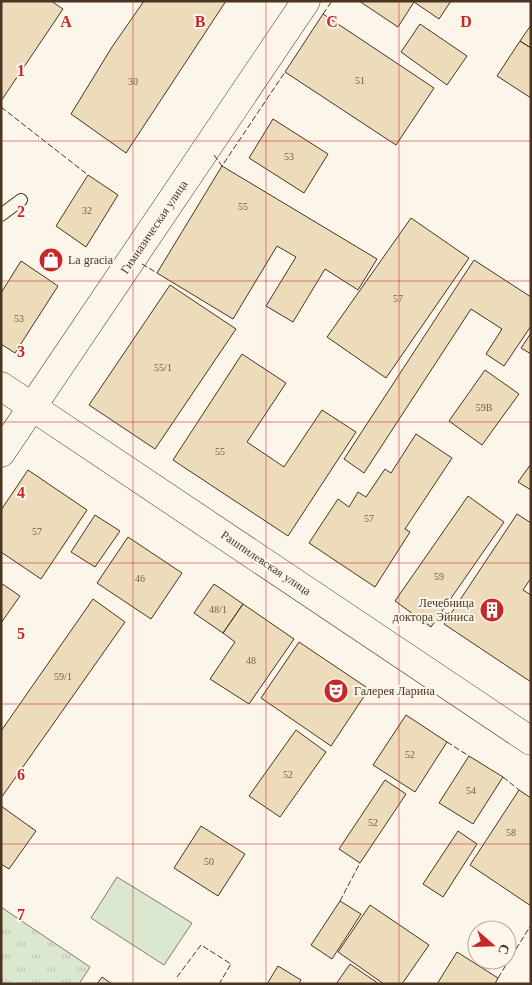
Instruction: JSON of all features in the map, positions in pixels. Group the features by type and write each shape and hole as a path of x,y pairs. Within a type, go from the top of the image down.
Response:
{"street":[{"name":"Гимназическая улица","path":"1,453 306,1"},
{"name":"Рашпилевская улица","path":"1,386 531,740"}],"lane":[{"path":"1,215 22,200"}],"green space":[{"path":"117,877 192,923 164,965 91,918"},
{"path":"1,907 90,967 79,984 1,984"}],"building":[{"path":"1,1 51,1 63,9 1,101"},
{"path":"144,1 226,1 126,153 71,114 112,47"},
{"path":"359,1 451,1 439,19 414,2 398,27"},
{"path":"323,14 434,88 396,145 285,72"},
{"path":"420,24 467,56 447,85 401,52"},
{"path":"531,25 531,48 520,41"},
{"path":"520,41 531,48 531,98 497,76"},
{"path":"273,119 328,154 304,193 249,158"},
{"path":"222,166 377,259 358,290 325,269 293,322 266,306 296,257 277,246 233,319 157,273"},
{"path":"88,175 118,195 86,247 56,226"},
{"path":"411,218 469,258 386,378 327,337"},
{"path":"474,260 531,297 531,326 504,366 486,354 502,329 471,309 364,473 344,459"},
{"path":"21,261 58,286 15,353 1,344 1,293"},
{"path":"170,285 236,329 155,449 89,405"},
{"path":"531,333 531,354 521,348"},
{"path":"242,354 286,383 247,442 284,467 322,410 356,432 288,536 173,460"},
{"path":"485,370 519,394 482,445 449,421"},
{"path":"416,434 452,458 405,529 410,532 375,587 309,543 338,499 349,507 358,492 366,497 385,469 391,473"},
{"path":"531,464 531,490 518,482"},
{"path":"28,470 87,510 41,579 1,552 1,510"},
{"path":"468,496 504,522 431,627 395,601"},
{"name":"Лечебница доктора Эйниса","path":"517,514 531,523 531,578 523,590 531,595 531,682 444,624"},
{"path":"95,515 120,531 95,567 71,552"},
{"path":"128,537 182,573 151,619 97,583"},
{"path":"1,583 20,596 1,623"},
{"path":"214,584 243,604 223,633 194,613"},
{"path":"93,599 125,622 1,798 1,731"},
{"path":"243,604 294,639 249,704 210,679 235,642 223,633"},
{"path":"299,642 369,689 331,746 261,698"},
{"path":"406,715 447,742 415,792 373,765"},
{"path":"296,730 326,752 280,817 249,796"},
{"path":"469,756 503,777 473,824 439,803"},
{"path":"385,780 406,794 360,863 339,849"},
{"path":"519,790 531,798 531,906 470,865"},
{"path":"1,806 36,831 9,869 1,864"},
{"path":"201,826 245,854 218,896 174,868"},
{"path":"458,831 477,844 443,897 423,884"},
{"path":"340,901 361,914 332,959 311,945"},
{"path":"370,905 429,945 402,984 384,984 338,952"},
{"path":"457,952 467,958 467,970 485,970 498,978 495,984 437,984"},
{"path":"350,964 379,984 336,984"},
{"path":"278,966 301,980 299,984 267,984"},
{"path":"102,977 112,984 97,984"}],"fence":[{"path":"323,14 332,1"},
{"path":"214,155 222,166 285,72"},
{"path":"1,107 88,175"},
{"path":"142,264 157,273"},
{"path":"447,742 469,756"},
{"path":"503,777 519,790"},
{"path":"340,901 360,863"},
{"path":"498,978 531,925"},
{"path":"177,977 201,945 231,964 219,984"}],"place":[{"name":"La gracia","path":"51,260"},
{"name":"Лечебница доктора Эйниса","path":"492,610"},
{"name":"Галерея Ларина","path":"336,691"}]}
